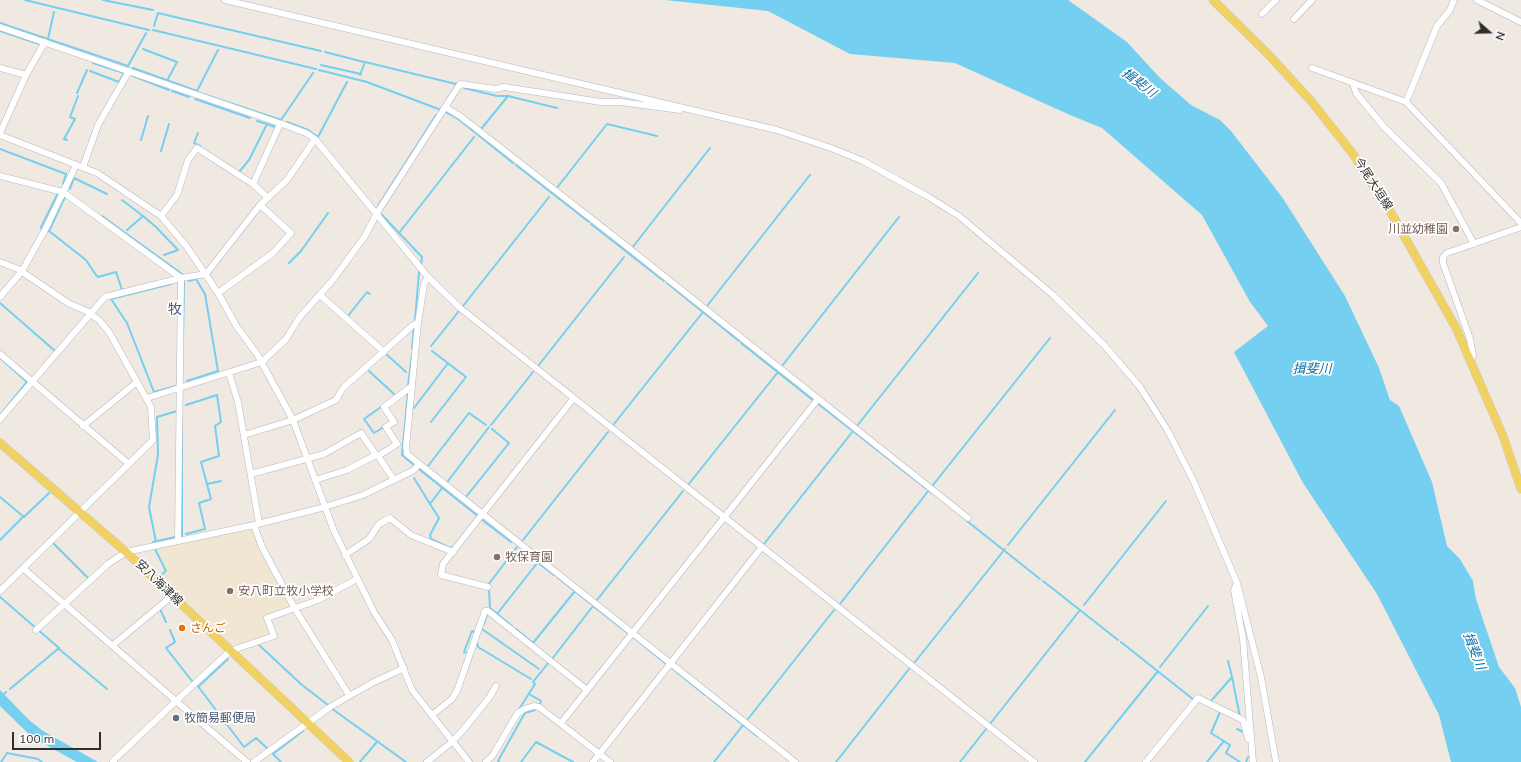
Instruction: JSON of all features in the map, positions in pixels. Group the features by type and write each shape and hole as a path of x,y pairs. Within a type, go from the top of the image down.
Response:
{"main road":[{"name":"今尾大垣線","path":"1213,0 1296,84 1353,154 1390,210 1456,328 1503,436 1521,489"},
{"name":"安八海津線","path":"0,443 126,552 349,762"}],"street":[{"path":"226,0 777,130 831,148 863,161 959,216 1005,253 1053,295 1104,345 1140,387 1168,431 1194,482 1223,546 1237,583 1261,677 1276,762"},
{"path":"1262,14 1276,0"},
{"path":"1294,19 1312,0"},
{"path":"1406,102 1437,26 1450,10 1454,0"},
{"path":"1477,0 1485,2 1521,22"},
{"path":"0,27 306,133 315,140 377,213 428,278 466,313 761,548 1034,762"},
{"path":"45,42 26,75 0,134 97,173 160,216 174,230 206,274 237,327 262,362 293,420 345,556 374,612 392,640 412,690 469,762"},
{"path":"0,68 26,75"},
{"path":"1312,68 1406,102 1521,222"},
{"path":"83,168 98,125 129,71"},
{"path":"147,398 262,362 286,339 299,318 320,295 365,236 377,213 460,84 496,88 504,87 601,102 621,102 678,111 684,108"},
{"path":"1353,84 1356,93 1384,127 1441,183 1474,244"},
{"path":"446,107 460,116 615,236 968,518"},
{"path":"253,184 280,124"},
{"path":"0,419 105,297 181,278 206,274 260,205 287,180 315,140"},
{"path":"160,216 177,195 188,160 197,148 253,184 268,198"},
{"path":"0,297 22,271 76,165"},
{"path":"0,176 63,192 181,278"},
{"path":"218,293 273,252 290,233 260,205"},
{"path":"1471,360 1473,355 1470,340 1443,263 1444,257 1447,253 1521,227"},
{"path":"0,262 22,271 56,296 90,313 100,320 109,332 151,406 154,440 0,591"},
{"path":"178,540 181,278"},
{"path":"428,278 424,284 418,323 406,447 407,454 418,465 483,514 795,762"},
{"path":"320,295 384,352"},
{"path":"244,435 293,420 336,400 343,388 418,323"},
{"path":"0,354 128,464"},
{"path":"229,373 238,402 251,474 256,524 262,547 295,609 349,695"},
{"path":"83,426 137,382"},
{"path":"315,480 347,470 397,444 386,427 394,422 384,407 412,386"},
{"path":"488,587 441,576 443,564 573,399"},
{"path":"561,723 818,399"},
{"path":"251,474 324,454 361,433 394,480"},
{"path":"36,630 108,564 126,552 256,524 325,507 364,495 414,470 418,465"},
{"path":"345,556 369,539 379,524 390,518 411,535 453,552"},
{"path":"593,762 761,548"},
{"path":"24,569 114,645 247,762"},
{"path":"114,762 112,761 230,651 274,636 267,618 318,600 357,579"},
{"path":"1237,583 1234,590 1243,639 1253,762"},
{"path":"114,645 172,596"},
{"path":"432,715 452,699 457,691 485,611 488,611 587,690"},
{"path":"254,762 263,760 307,723 349,695 404,668"},
{"path":"427,762 453,741 489,698 496,686"},
{"path":"1146,762 1198,698 1243,720 1252,753"},
{"path":"486,762 493,755 518,714 524,709 539,706 610,762"}],"shaded area":[{"name":"安八町立牧小学校","path":"254,529 291,606 265,617 269,635 236,645 234,643 230,644 162,576 167,571 157,548"}],"water":[{"name":"揖斐川","path":"665,0 1068,0 1127,42 1160,78 1191,105 1220,120 1231,131 1282,197 1345,296 1379,368 1390,400 1399,406 1432,482 1447,546 1460,559 1473,581 1476,599 1499,667 1515,688 1521,707 1521,762 1451,762 1439,715 1377,594 1303,483 1234,352 1268,326 1250,302 1202,215 1102,128 955,63 850,54 768,11"},
{"path":"0,690 29,720 43,731 98,762 77,762 33,738 0,706"}],"waterway":[{"path":"25,0 149,30"},
{"path":"103,0 153,10"},
{"path":"48,39 54,12"},
{"path":"154,26 158,13 321,51"},
{"path":"0,23 128,66 146,33"},
{"path":"153,30 316,69"},
{"path":"0,31 39,44"},
{"path":"143,49 177,62 167,81"},
{"path":"133,68 197,91 218,50"},
{"path":"325,52 364,62"},
{"path":"360,75 365,62 456,84"},
{"path":"90,71 119,82 124,73 93,63"},
{"path":"321,65 361,74"},
{"path":"77,93 87,70"},
{"path":"319,70 367,82 441,110"},
{"path":"197,92 281,120 313,73"},
{"path":"133,76 169,90"},
{"path":"287,122 308,130 318,137 347,82"},
{"path":"464,88 497,96 508,96 481,129"},
{"path":"172,91 189,97"},
{"path":"67,140 64,139 75,119 70,117 78,96"},
{"path":"508,96 557,108"},
{"path":"195,99 250,118"},
{"path":"446,112 457,118 513,163"},
{"path":"378,206 436,115"},
{"path":"141,140 148,116"},
{"path":"239,172 249,160 267,124 257,121"},
{"path":"161,151 169,124"},
{"path":"267,124 275,127"},
{"path":"556,189 607,124 657,136"},
{"path":"198,133 194,143 200,146"},
{"path":"399,233 474,137"},
{"path":"632,248 710,148"},
{"path":"0,149 66,174 63,184"},
{"path":"516,165 589,222"},
{"path":"707,306 810,175"},
{"path":"70,189 74,178 107,194"},
{"path":"42,230 41,227 58,193"},
{"path":"49,231 65,197"},
{"path":"463,306 549,197"},
{"path":"122,200 143,216"},
{"path":"289,263 301,251 328,213"},
{"path":"382,215 422,257 421,264"},
{"path":"102,216 182,274"},
{"path":"127,230 143,216 178,250 164,255"},
{"path":"782,366 899,217"},
{"path":"591,224 664,281"},
{"path":"46,232 49,231 86,260 98,277 116,272 122,290 126,289"},
{"path":"538,366 624,257"},
{"path":"415,320 419,272"},
{"path":"857,426 978,273"},
{"path":"187,381 218,371 205,294 196,279 189,281"},
{"path":"183,339 184,280"},
{"path":"667,283 739,341"},
{"path":"171,284 111,299 127,323 154,392 176,386"},
{"path":"348,316 367,292 370,294"},
{"path":"0,303 55,351"},
{"path":"431,346 459,311"},
{"path":"614,424 703,312"},
{"path":"412,349 414,327"},
{"path":"933,485 1050,338"},
{"path":"741,343 814,401"},
{"path":"431,422 466,377 432,351"},
{"path":"386,354 406,372"},
{"path":"408,386 412,354"},
{"path":"0,358 27,382 1,414"},
{"path":"414,408 448,363"},
{"path":"369,371 395,395"},
{"path":"491,425 533,372"},
{"path":"688,485 778,372"},
{"path":"408,392 402,455 414,465"},
{"path":"186,405 217,395 221,422 215,426 219,456 201,462 211,499 199,503 205,529 186,534"},
{"path":"817,403 890,460"},
{"path":"381,407 364,419 374,433 384,427"},
{"path":"1008,545 1115,410"},
{"path":"156,542 149,507 158,455 157,417 177,411"},
{"path":"428,466 469,413 486,425"},
{"path":"182,425 182,536"},
{"path":"448,481 489,427"},
{"path":"466,497 509,443 492,429"},
{"path":"764,544 853,431"},
{"path":"523,540 608,432"},
{"path":"892,462 932,493"},
{"path":"420,470 479,517"},
{"path":"414,478 430,504"},
{"path":"207,484 221,481"},
{"path":"442,488 430,504 439,518 430,535 431,539 450,548 453,547"},
{"path":"840,604 929,490"},
{"path":"597,600 683,491"},
{"path":"0,497 24,517 49,493"},
{"path":"1084,605 1166,501"},
{"path":"0,540 23,517"},
{"path":"481,519 511,542"},
{"path":"967,521 1040,579"},
{"path":"153,542 175,537"},
{"path":"53,543 89,579"},
{"path":"488,585 517,547"},
{"path":"155,549 166,571 161,575"},
{"path":"520,549 554,575"},
{"path":"915,662 1005,549"},
{"path":"497,614 538,562"},
{"path":"557,577 591,604"},
{"path":"1043,581 1118,640"},
{"path":"489,590 490,608 512,626"},
{"path":"516,629 533,643 575,591"},
{"path":"0,597 59,648 10,689"},
{"path":"593,606 629,634"},
{"path":"552,659 593,606"},
{"path":"1160,667 1208,606"},
{"path":"160,609 166,622"},
{"path":"748,719 834,610"},
{"path":"990,724 1080,610"},
{"path":"484,624 487,615"},
{"path":"482,629 539,669"},
{"path":"170,630 175,642 166,648 192,681"},
{"path":"468,653 464,652 472,631 475,632"},
{"path":"633,637 665,663"},
{"path":"1121,642 1194,700"},
{"path":"477,643 478,647 531,679"},
{"path":"259,645 302,685 328,705"},
{"path":"59,649 107,689"},
{"path":"199,686 228,659"},
{"path":"1228,661 1232,677"},
{"path":"518,711 535,684 533,682 549,662"},
{"path":"673,669 705,695"},
{"path":"836,762 909,669"},
{"path":"1085,762 1158,671"},
{"path":"1211,701 1232,677 1240,717"},
{"path":"197,685 244,747 256,738 268,749"},
{"path":"0,698 6,692"},
{"path":"529,694 541,701 540,704"},
{"path":"708,697 757,736"},
{"path":"331,708 406,762"},
{"path":"499,762 498,761 525,713 535,710"},
{"path":"1220,712 1211,733 1230,745 1226,753 1240,762"},
{"path":"714,762 743,725"},
{"path":"960,762 986,729"},
{"path":"1237,729 1243,732"},
{"path":"281,762 273,754 303,731"},
{"path":"1207,762 1224,741"},
{"path":"521,762 536,742 573,762"},
{"path":"360,762 376,743"},
{"path":"1,762 7,753 38,759 42,762"},
{"path":"1246,762 1248,757"}],"place":[{"name":"川並幼稚園","path":"1456,229"},
{"name":"牧保育園","path":"497,557"},
{"name":"安八町立牧小学校","path":"230,591"},
{"name":"さんご","path":"182,628"},
{"name":"牧簡易郵便局","path":"176,718"}],"district":[{"name":"牧","path":"175,310"}]}
